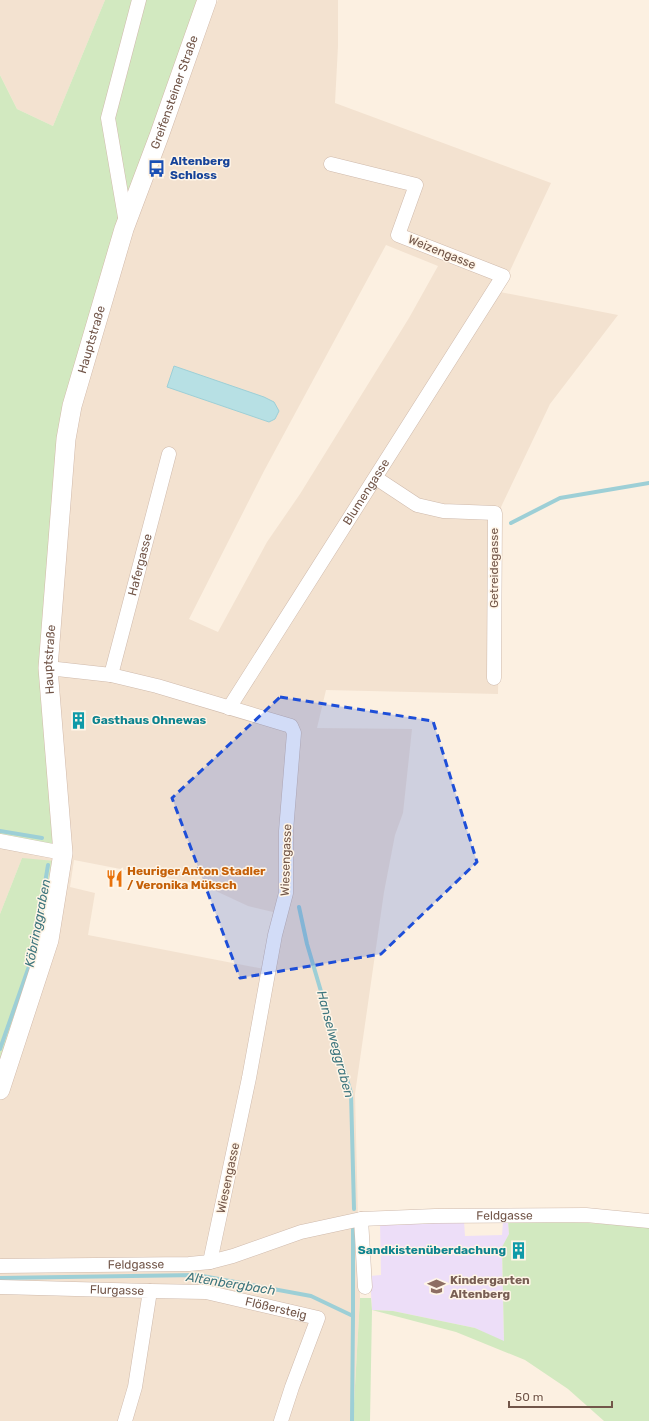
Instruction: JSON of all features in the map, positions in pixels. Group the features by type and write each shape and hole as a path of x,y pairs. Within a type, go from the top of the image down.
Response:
{"main road":[{"name":"Greifensteiner Straße","path":"125,226 159,136 207,0"},
{"name":"Hauptstraße","path":"0,1090 49,940 63,853 48,668 66,438 72,406 125,226"}],"street":[{"path":"125,226 108,118 139,0"},
{"name":"Weizengasse","path":"331,164 416,185 398,235 503,276"},
{"name":"Blumengasse","path":"229,708 503,276"},
{"name":"Hafergasse","path":"111,674 169,454"},
{"name":"Getreidegasse","path":"376,478 417,505 444,512 495,513 494,678"},
{"name":"Wiesengasse","path":"48,668 111,674 157,686 291,726 294,733 286,831 286,893 275,935 249,1078 210,1262"},
{"path":"0,841 63,853"},
{"name":"Feldgasse","path":"0,1266 189,1264 210,1262 233,1256 301,1232 361,1219 435,1216 586,1215 649,1221"},
{"path":"361,1219 365,1287"},
{"name":"Flurgasse","path":"0,1287 150,1292 134,1387 125,1421"},
{"name":"Flößersteig","path":"150,1292 206,1292 318,1318 281,1421"}],"highlighted area":[{"path":"280,697 433,721 477,862 381,954 240,978 172,798"}],"shaded area":[{"path":"0,0 105,0 53,126 17,109 0,75"},
{"path":"218,0 338,0 338,46 335,103 551,183 500,292 618,315 550,404 501,507 498,694 326,690 317,728 412,729 403,813 395,835 384,892 355,1094 360,1298 353,1421 0,1421 0,1076 22,858 0,914 0,838 44,667 63,408 128,210","holes":["386,245 438,266 409,318 300,494 267,542 218,632 189,619 264,471","74,860 203,885 248,906 273,912 264,969 88,935 95,893 70,887"]},
{"name":"Kindergarten Altenberg","path":"464,1221 465,1236 502,1235 503,1222 508,1221 509,1234 502,1248 504,1342 475,1328 393,1311 372,1310 370,1276 381,1275 380,1222"}],"green space":[{"path":"105,0 134,0 103,117 121,225 63,408 44,667 57,848 0,838 0,75 17,109 53,126"},
{"path":"143,0 201,0 125,209 113,118"},
{"path":"22,858 55,861 35,968 0,1076 0,914"},
{"path":"508,1221 558,1221 649,1227 649,1421 604,1421 568,1389 525,1360 456,1332 372,1310 393,1311 475,1328 504,1341 502,1247 509,1234"},
{"path":"360,1298 371,1298 370,1421 353,1421"}],"water":[{"path":"174,366 264,397 274,402 279,411 275,419 269,422 167,387"}],"waterway":[{"name":"Hanselweggraben","path":"511,523 560,498 649,483"},
{"name":"Köbringgraben","path":"0,831 42,838"},
{"name":"Köbringgraben","path":"0,1049 33,955 48,865"},
{"name":"Hanselweggraben","path":"299,907 307,944 351,1093 354,1209"},
{"name":"Hanselweggraben","path":"353,1228 353,1316"},
{"name":"Altenbergbach","path":"0,1278 197,1275 311,1296 353,1316 352,1421"}],"place":[{"name":"Altenberg Schloss","path":"157,168"},
{"name":"Gasthaus Ohnewas","path":"79,720"},
{"name":"Heuriger Anton Stadler / Veronika Müksch","path":"114,878"},
{"name":"Sandkistenüberdachung","path":"519,1250"},
{"name":"Kindergarten Altenberg","path":"437,1287"}]}
